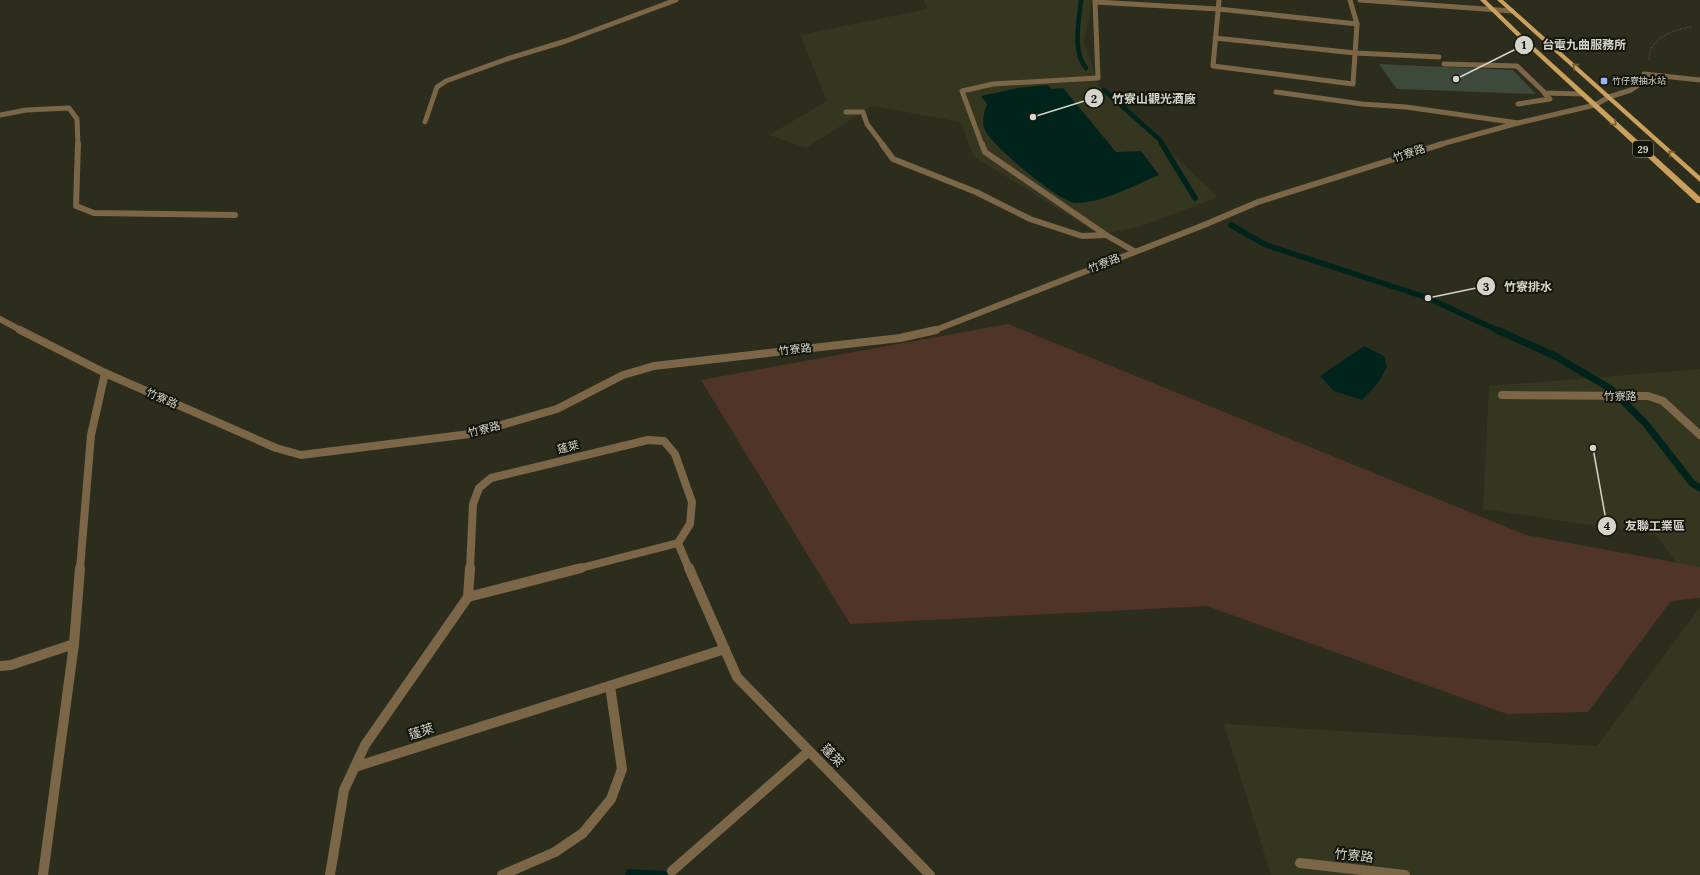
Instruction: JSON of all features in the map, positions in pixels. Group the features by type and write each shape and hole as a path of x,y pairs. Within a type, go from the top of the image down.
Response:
{"main road":[{"name":"29","path":"1483,0 1594,105 1700,201"},
{"name":"29","path":"1500,0 1700,180"}],"street":[{"path":"425,122 437,86 446,81 507,59 566,41 676,0"},
{"path":"1219,0 1213,66 1353,84 1357,24 1350,0"},
{"path":"1360,0 1512,12"},
{"path":"1134,251 1106,235 985,152 962,91 993,84 1098,78 1095,1 1218,9 1357,24"},
{"path":"1215,38 1356,53 1439,58"},
{"path":"1444,64 1517,66 1550,99 1518,104"},
{"path":"1644,74 1700,80"},
{"name":"竹寮路","path":"0,319 105,372 276,448 301,455 470,434 557,409 623,375 654,366 900,338 934,330 1204,225 1258,202 1427,148 1518,123 1594,105 1609,97 1631,90 1643,82 1644,74"},
{"path":"1276,92 1362,104 1406,107 1518,123"},
{"path":"1544,93 1583,94"},
{"path":"0,115 26,110 69,108 76,119 78,131 76,206 94,213 235,215"},
{"path":"846,112 863,112 867,124 893,159 976,192 1030,220 1082,236 1106,235"},
{"path":"43,875 74,644 91,436 105,372"},
{"name":"竹寮路","path":"1502,395 1648,396 1663,401 1700,435"},
{"name":"蓬萊","path":"468,597 473,504 479,488 491,478 648,440 664,441 675,454 692,502 690,524 678,542 737,677 930,875"},
{"path":"330,875 344,790 365,745 468,597 678,542"},
{"path":"0,666 12,665 74,644"},
{"name":"蓬萊","path":"355,767 725,649"},
{"path":"502,875 555,852 583,833 611,799 622,769 610,686"},
{"path":"672,870 809,751"},
{"name":"竹寮路","path":"1300,863 1405,875"}],"path":[{"path":"1644,74 1648,64 1651,47 1658,40 1679,28 1691,27"}],"shaded area":[{"path":"924,0 1092,0 1084,42 1099,85 1218,197 1142,226 1100,235 973,156 961,122 872,106 806,148 769,135 827,101 800,35 927,9"},
{"path":"1008,324 1526,535 1700,567 1700,598 1671,601 1588,712 1507,714 1207,606 850,624 701,380"},
{"path":"1700,369 1700,594 1656,535 1483,509 1489,386"},
{"path":"1700,607 1700,875 1271,875 1224,724 1597,746"}],"water":[{"path":"1047,85 1052,89 1063,88 1116,152 1141,151 1159,175 1107,197 1076,203 1068,201 1056,194 1012,160 985,130 983,120 987,104 981,96 1018,88"},
{"path":"1364,346 1384,356 1387,367 1378,383 1362,400 1334,391 1320,376"},
{"path":"627,869 665,871 669,875 625,875"}],"building":[{"path":"1379,64 1513,70 1536,94 1397,89"}],"waterway":[{"path":"1081,0 1078,26 1078,45 1079,53 1086,68"},
{"path":"1104,90 1160,140 1163,145"},
{"path":"1162,144 1195,198"},
{"path":"1231,225 1266,245 1428,298 1499,331"},
{"path":"1497,330 1555,356 1611,389 1646,424 1692,483 1700,488"}],"place":[{"name":"台電九曲服務所","path":"1456,79"},
{"name":"竹仔寮抽水站","path":"1604,81"},
{"name":"竹寮山觀光酒廠","path":"1033,117"},
{"name":"竹寮排水","path":"1428,298"},
{"name":"友聯工業區","path":"1593,448"}]}
